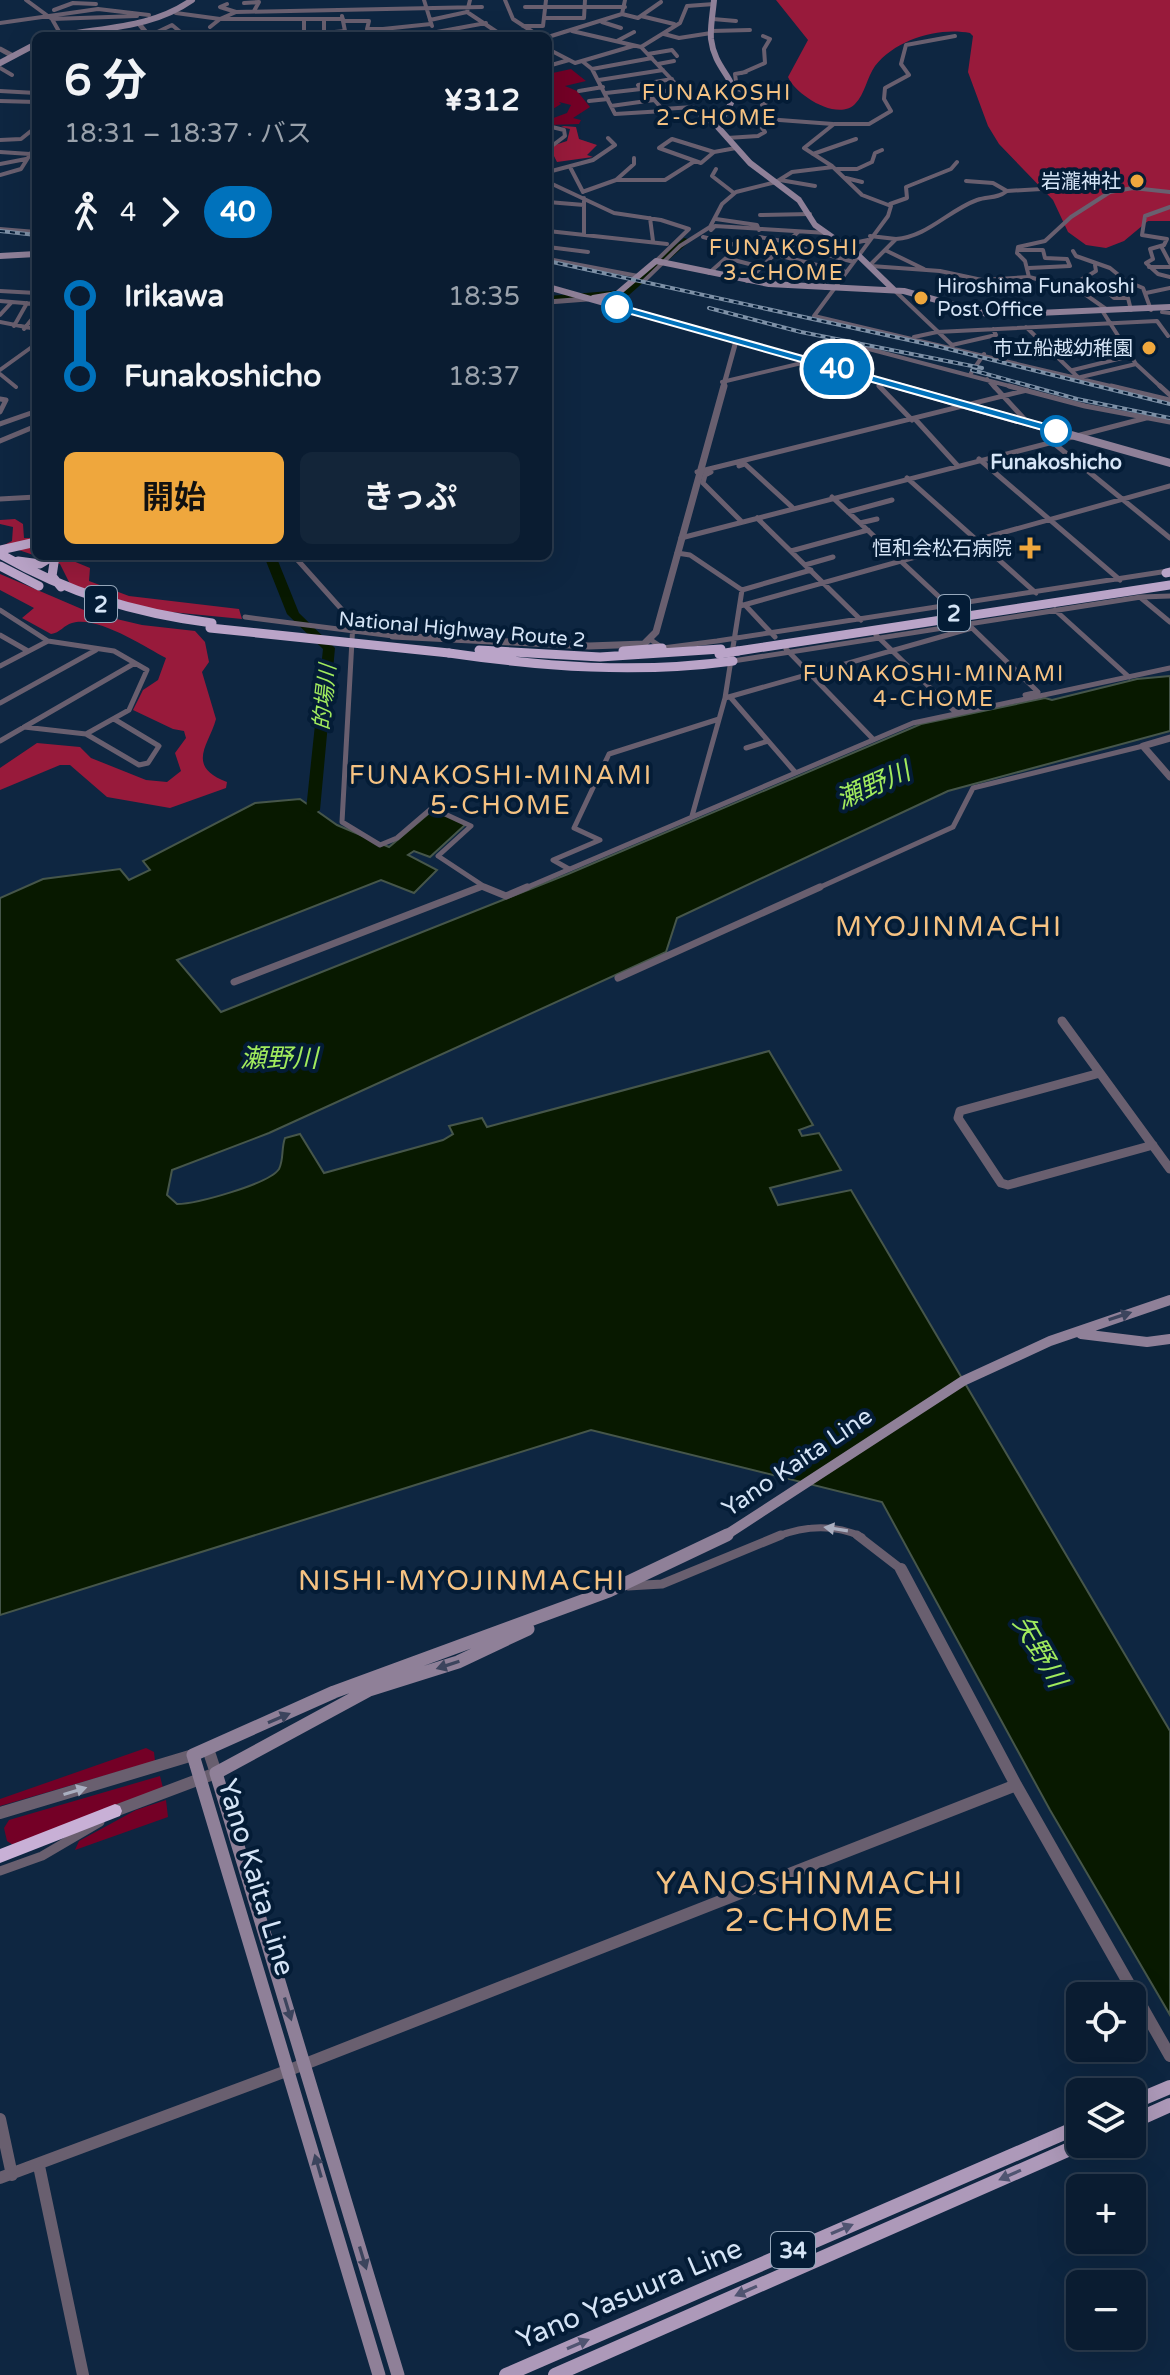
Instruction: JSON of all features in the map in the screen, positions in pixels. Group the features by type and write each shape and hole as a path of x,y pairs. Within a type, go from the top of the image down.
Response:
{"highway":[{"path":"0,552 32,543"},
{"path":"0,552 24,563 40,564 47,560"},
{"name":"National Highway Route 2","path":"0,552 57,587 120,609 211,625"},
{"path":"54,560 52,576 56,584 120,609"},
{"name":"National Highway Route 2","path":"0,564 51,591 106,611 211,625 588,664 720,652 737,645 1169,577"},
{"name":"National Highway Route 2","path":"737,645 1138,594 1169,577"},
{"path":"1138,594 1170,594"},
{"path":"482,653 663,648"},
{"path":"482,653 551,669 614,672 671,670 733,661"},
{"path":"0,1856 115,1811"}],"main road":[{"path":"85,32 172,18 192,0"},
{"path":"714,2 711,32 735,90 733,106 716,125 736,148 778,181 810,214 815,225 870,266 894,290"},
{"path":"0,65 32,46"},
{"path":"0,256 32,254"},
{"path":"584,298 619,292 641,279 660,262 747,281 894,290 931,297 977,321 1104,311 1170,310"},
{"path":"552,288 1170,463"},
{"name":"Yano Kaita Line","path":"379,2375 290,2069 193,1755 350,1686 544,1620 623,1586 693,1553 767,1512 934,1398 1008,1359 1170,1300"},
{"name":"Yano Kaita Line","path":"1071,1334 1099,1333 1145,1343 1170,1339"},
{"name":"Yano Kaita Line","path":"398,2375 216,1773 369,1690 458,1662 504,1643 544,1620"},
{"path":"1146,2097 1170,2087"},
{"path":"1146,2116 1170,2105"},
{"name":"Yano Yasuura Line","path":"506,2375 1066,2132"},
{"name":"Yano Yasuura Line","path":"555,2375 1066,2151"}],"street":[{"path":"26,0 45,12 60,32"},
{"path":"60,0 57,1 63,6"},
{"path":"321,10 328,0"},
{"path":"388,0 390,8"},
{"path":"424,0 434,29 428,32"},
{"path":"468,9 470,0"},
{"path":"505,0 513,19 533,32"},
{"path":"523,26 543,26 546,0"},
{"path":"544,18 584,18 585,0"},
{"path":"622,14 625,0"},
{"path":"244,3 259,2 254,11"},
{"path":"641,16 661,2"},
{"path":"641,47 676,25 687,6 714,2"},
{"path":"52,11 63,6 98,4"},
{"path":"227,4 220,7 236,12"},
{"path":"210,27 236,12 426,7 468,9 498,32"},
{"path":"52,19 149,15 172,18 324,19 369,21 367,29 383,29 430,22 482,7"},
{"path":"525,7 625,7"},
{"path":"0,23 45,12 98,8 142,11 149,15"},
{"path":"334,32 345,31 341,10"},
{"path":"275,11 275,20"},
{"path":"552,36 622,14 676,25"},
{"path":"136,16 146,32"},
{"path":"172,18 182,32"},
{"path":"154,32 172,18"},
{"path":"304,19 304,32"},
{"path":"324,19 324,32"},
{"path":"713,19 736,21"},
{"path":"602,22 621,28"},
{"path":"449,32 486,23"},
{"path":"664,34 679,38 750,30"},
{"path":"572,31 641,47 691,100"},
{"path":"617,41 634,32"},
{"path":"762,105 769,101 735,90 733,77 765,63 764,49 770,39 763,36"},
{"path":"727,138 758,136 765,132 757,121 766,119 869,124 891,111 884,99 885,88 909,75 900,57 906,45 955,36"},
{"path":"552,65 569,60 582,61 635,46"},
{"path":"0,49 13,56"},
{"path":"592,69 672,50 676,58 658,64"},
{"path":"552,51 569,60"},
{"path":"582,61 599,80 615,114 627,116 693,107 702,118 716,125"},
{"path":"0,65 12,75"},
{"path":"599,80 663,70"},
{"path":"742,73 753,72"},
{"path":"589,101 641,89 638,85 672,79"},
{"path":"579,91 603,87"},
{"path":"663,109 648,93 681,89"},
{"path":"0,91 32,93"},
{"path":"611,106 654,100"},
{"path":"0,101 32,102"},
{"path":"834,124 804,148 835,168 862,195 890,204 909,196 906,187 951,169 957,162"},
{"path":"552,127 564,130 565,136 552,146"},
{"path":"0,140 21,139 32,130"},
{"path":"552,171 590,162 614,148 615,141 608,138"},
{"path":"714,152 701,163 659,148 672,139 714,152 736,148"},
{"path":"813,154 856,139"},
{"path":"0,175 21,169 32,150"},
{"path":"660,262 705,232 716,219 722,204 734,193 778,181 792,172 857,169 872,162 875,153 882,150"},
{"path":"0,152 28,156"},
{"path":"0,164 28,156"},
{"path":"616,180 634,164 634,158"},
{"path":"577,195 616,180 665,180 695,161"},
{"path":"570,167 585,191"},
{"path":"716,169 712,176 734,193"},
{"path":"966,181 993,183 1007,191 1076,187 1092,177"},
{"path":"844,178 862,182"},
{"path":"778,181 815,186"},
{"path":"552,184 577,195 584,202 587,268"},
{"path":"1017,250 1045,241 1071,217 1110,192 1133,188 1170,192"},
{"path":"801,261 813,251 869,238 910,238 978,199 999,197 1007,191"},
{"path":"552,202 584,202 614,213 650,218 689,229 660,262"},
{"path":"890,204 888,216 814,316 1170,397"},
{"path":"1170,207 1145,216 1141,227 1142,235 1167,239 1161,246 1150,249 1153,257 1146,263 1170,277"},
{"path":"760,215 810,214"},
{"path":"650,218 653,241"},
{"path":"716,219 757,225 759,230"},
{"path":"703,237 715,226 827,233"},
{"path":"0,229 32,232"},
{"path":"552,231 667,244 682,238 703,237 846,272"},
{"path":"747,281 798,232"},
{"path":"747,248 759,237 857,259"},
{"path":"870,266 896,239"},
{"path":"660,262 667,244"},
{"path":"1149,267 1170,265 1161,246"},
{"path":"552,248 588,252"},
{"path":"1017,250 1043,250 1045,258 1067,259 1070,266 1029,268"},
{"path":"1017,250 1029,268 1029,277"},
{"path":"887,251 913,261 925,270"},
{"path":"1073,251 1076,256 1110,268 1146,293 1170,288"},
{"path":"709,273 726,258 761,267"},
{"path":"552,260 641,279"},
{"path":"1077,290 1079,281 1089,278 1096,271 1095,265"},
{"path":"870,266 925,270 982,280 1029,277 1077,290 1104,311 1108,324 1136,364 1170,397"},
{"path":"825,288 823,281 832,269"},
{"path":"1077,290 1099,285 1114,298 1147,300"},
{"path":"894,290 953,346"},
{"path":"0,291 32,293"},
{"path":"1146,293 1151,310"},
{"path":"552,302 584,298"},
{"path":"1129,300 1131,310"},
{"path":"0,301 32,304"},
{"path":"0,315 11,303"},
{"path":"14,326 27,303"},
{"path":"1162,312 1170,310"},
{"path":"24,329 32,319"},
{"path":"912,337 977,321 993,329 1157,321 1168,336"},
{"path":"0,322 32,329"},
{"path":"1026,327 1081,378"},
{"path":"953,346 996,335 993,329"},
{"path":"1052,352 1117,337"},
{"path":"651,640 702,473 722,382 736,341"},
{"path":"16,387 0,372 32,347"},
{"path":"722,382 865,348 971,373 1027,390 1170,422"},
{"path":"971,373 984,354"},
{"path":"775,370 786,355"},
{"path":"1073,370 1130,356"},
{"path":"1081,378 1136,364"},
{"path":"985,378 1028,423"},
{"path":"878,381 878,385 957,465"},
{"path":"702,473 1027,390"},
{"path":"0,399 6,400 0,412"},
{"path":"0,424 32,413"},
{"path":"28,415 32,421"},
{"path":"681,538 1146,418"},
{"path":"1040,426 1051,441 1170,538"},
{"path":"0,441 32,427"},
{"path":"979,459 1122,581"},
{"path":"702,473 745,464 792,507"},
{"path":"702,473 703,483 742,522"},
{"path":"907,478 1037,594"},
{"path":"743,606 1170,486"},
{"path":"0,499 32,497"},
{"path":"832,497 950,608"},
{"path":"848,512 892,500"},
{"path":"757,518 862,621"},
{"path":"860,523 877,519"},
{"path":"791,551 868,530"},
{"path":"677,553 690,555 742,590"},
{"path":"805,565 833,557"},
{"path":"298,560 353,622 342,822 380,845 397,838 432,808 471,826 438,856 490,892 506,896 913,723 1170,668"},
{"path":"742,590 811,570"},
{"path":"651,640 663,648 737,645 772,634 1122,581 1169,577"},
{"path":"692,816 719,719 728,698 743,606 742,590"},
{"path":"733,661 1138,594 1170,622"},
{"path":"743,606 772,634"},
{"path":"1052,608 1129,677"},
{"path":"0,610 48,641 114,651 147,670 129,710 86,734"},
{"path":"245,617 351,628 393,636 589,646 634,645 651,640"},
{"path":"728,698 893,651 968,624"},
{"path":"968,624 1038,692 1016,698 1017,701"},
{"path":"0,635 28,651"},
{"path":"876,635 953,710 985,708"},
{"path":"0,666 48,641"},
{"path":"0,703 97,649"},
{"path":"787,650 872,738"},
{"path":"0,741 135,663"},
{"path":"728,698 795,772"},
{"path":"24,727 86,734 139,765 148,763 159,746 114,719"},
{"path":"569,869 553,860 600,840 574,828 609,754 719,719"},
{"path":"618,978 953,827 973,788 1170,738"},
{"path":"746,748 768,741"},
{"path":"1143,746 1170,777"},
{"path":"234,982 482,886"},
{"path":"1062,1021 1170,1169"},
{"path":"1100,1073 960,1111 958,1118 1001,1183 1008,1185 1153,1145"},
{"path":"623,1586 662,1584 793,1530 815,1527 858,1534 873,1542 901,1569 1016,1785 1170,2056"},
{"path":"0,1871 42,1856 115,1811 216,1773 208,1749"},
{"path":"0,1813 193,1755"},
{"path":"0,2119 6,2177 305,2064 1016,1785"},
{"path":"39,2166 83,2375"}],"shaded area":[{"path":"776,0 1170,0 1170,221 1148,221 1124,241 1106,248 1086,245 1068,232 1053,200 999,144 988,126 968,72 973,36 970,33 945,32 906,42 875,66 855,104 838,110 817,104 799,91 788,77 808,40"},
{"path":"571,69 586,81 565,86 577,91 590,107 573,118 581,120 579,124 552,125 552,119 567,113 571,105 559,102 561,104 552,110 552,73"},
{"path":"561,127 576,127 579,139 597,145 587,155 593,157 557,162 552,146 567,141 570,129"},
{"path":"15,519 23,524 24,538 32,538 32,555 4,545 12,541 13,527 0,524 0,520"},
{"path":"48,560 71,560 90,568 89,581 129,596 239,609 242,619 151,610 70,584 60,564"},
{"path":"0,574 91,613 142,625 195,631 205,642 209,662 202,672 216,719 205,746 203,762 214,776 227,782 226,788 170,808 107,797 70,765 60,765 0,790 0,768 37,743 80,747 91,758 146,780 167,782 181,771 175,753 186,738 184,731 133,710 143,690 158,680 166,658 120,633 94,624 72,623 51,634 22,618 34,608 0,590"},
{"path":"146,1748 154,1752 155,1761 0,1806 0,1799"},
{"path":"160,1776 163,1788 13,1845 7,1841 4,1828 9,1820"},
{"path":"166,1800 168,1817 75,1850 79,1841 136,1810"}],"water":[{"path":"1170,676 1170,731 948,791 677,918 666,952 269,1133 172,1170 167,1195 177,1204 186,1203 262,1181 279,1169 285,1138 300,1134 324,1173 443,1140 453,1134 449,1126 482,1118 487,1127 769,1051 813,1125 799,1130 802,1136 819,1133 841,1170 770,1188 778,1205 851,1190 1170,1731 1170,2015 1050,1810 882,1502 591,1430 0,1615 0,898 43,879 120,869 129,880 150,870 143,861 255,803 300,799 337,825 389,847 434,809 466,824 430,857 414,851 408,855 437,870 414,893 381,880 177,960 221,1012 568,874 921,724 1045,698 1052,700 1137,679"}],"waterway":[{"name":"的場川","path":"552,299 625,293 684,241"},
{"name":"的場川","path":"272,560 293,614 329,648 313,810"}],"railway":[{"path":"0,231 32,235"},
{"path":"552,262 936,346 1170,404"},
{"path":"709,308 801,332 982,368"},
{"path":"972,370 1077,399 1170,418"}],"bus line":[{"name":"40","path":"617,307 1056,431"}],"place":[{"name":"岩瀧神社","path":"1137,181"},
{"name":"Hiroshima Funakoshi Post Office","path":"921,298"},
{"name":"市立船越幼稚園","path":"1149,348"},
{"name":"Funakoshicho","path":"1056,431"},
{"name":"恒和会松石病院","path":"1030,548"}],"district":[{"name":"FUNAKOSHI 2-CHOME","path":"717,104"},
{"name":"FUNAKOSHI 3-CHOME","path":"784,260"},
{"name":"FUNAKOSHI-MINAMI 4-CHOME","path":"934,686"},
{"name":"FUNAKOSHI-MINAMI 5-CHOME","path":"501,790"},
{"name":"MYOJINMACHI","path":"949,926"},
{"name":"NISHI-MYOJINMACHI","path":"462,1580"},
{"name":"YANOSHINMACHI 2-CHOME","path":"810,1902"}],"water label":[{"name":"瀬野川","path":"873,785"},
{"name":"瀬野川","path":"279,1058"},
{"name":"矢野川","path":"1040,1651"}]}
